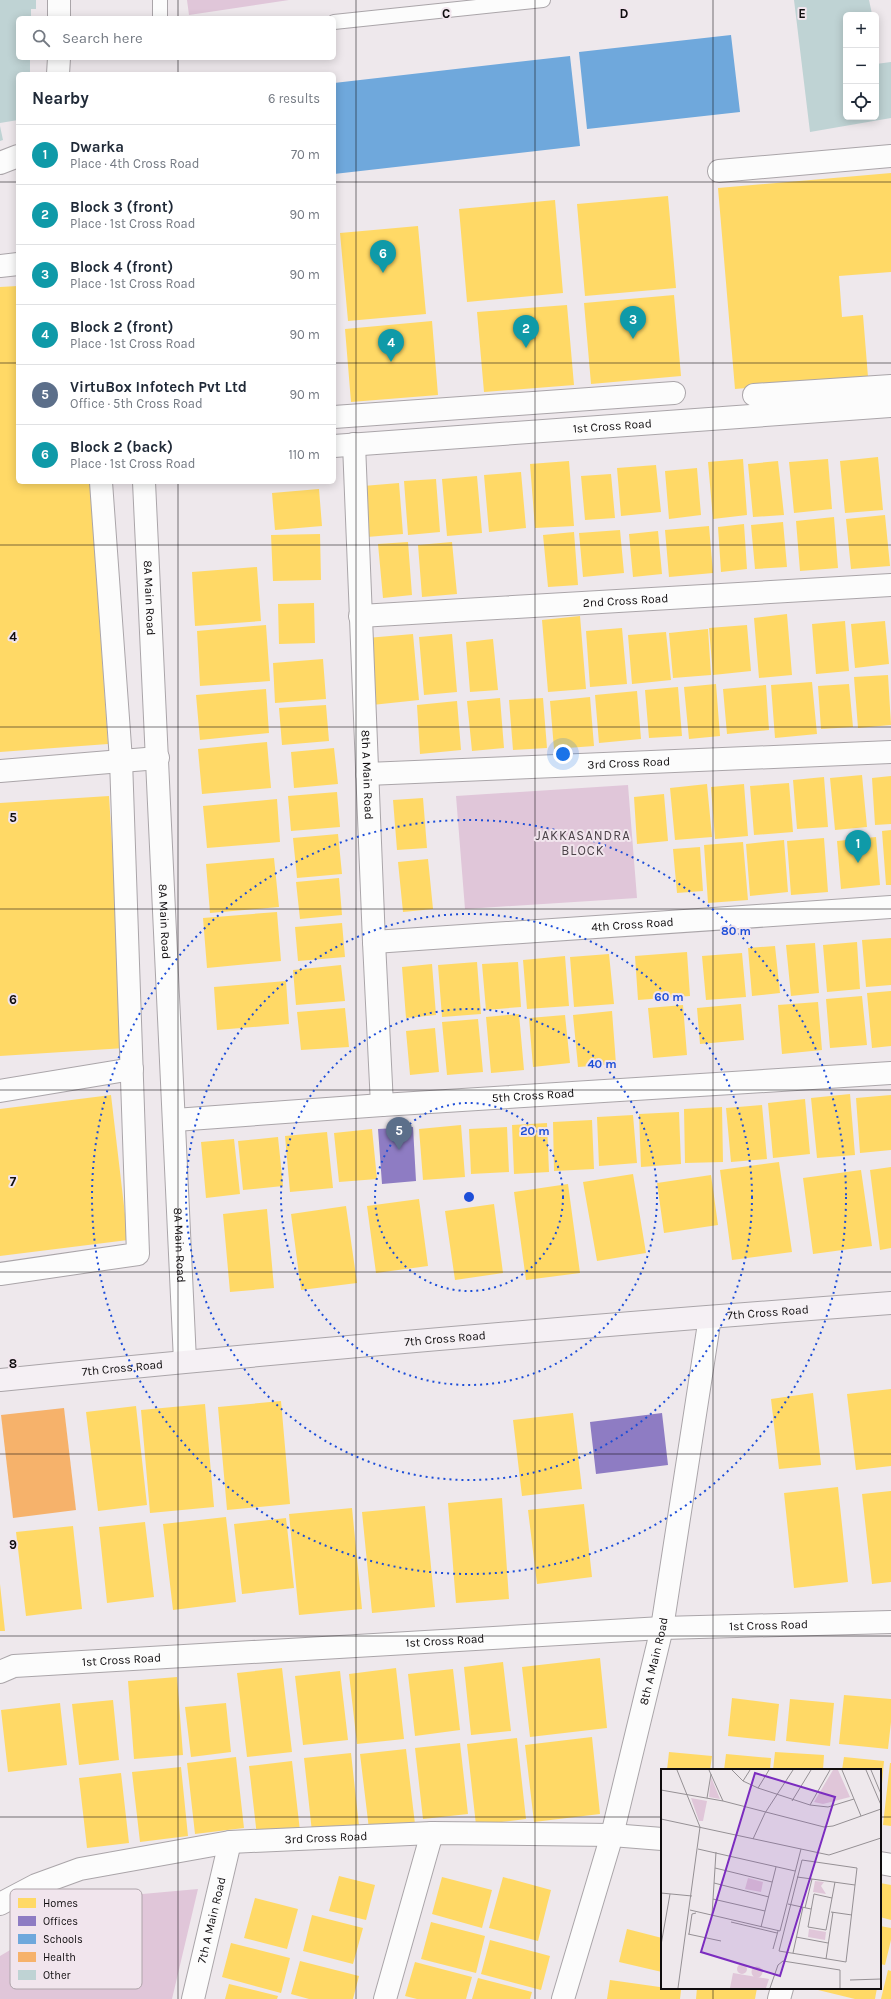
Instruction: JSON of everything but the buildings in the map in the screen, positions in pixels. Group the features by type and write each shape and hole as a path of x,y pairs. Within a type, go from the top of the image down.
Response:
{"street":[{"path":"59,0 59,16"},
{"path":"58,72 59,60"},
{"path":"719,171 891,156"},
{"path":"0,163 16,157"},
{"path":"0,266 16,264"},
{"path":"754,394 891,386"},
{"path":"819,390 820,411"},
{"path":"336,417 674,393"},
{"name":"1st Cross Road","path":"344,445 891,407"},
{"path":"465,408 467,436"},
{"name":"8th A Main Road","path":"344,445 360,616 382,1105"},
{"path":"0,1274 138,1254 121,760 101,484"},
{"name":"8A Main Road","path":"144,484 175,1120 185,1361"},
{"name":"2nd Cross Road","path":"360,616 891,585"},
{"name":"3rd Cross Road","path":"367,774 891,752"},
{"path":"0,771 158,758"},
{"name":"4th Cross Road","path":"374,942 891,907"},
{"path":"0,1091 132,1068"},
{"name":"5th Cross Road","path":"175,1120 382,1105 891,1074"},
{"name":"7th Cross Road","path":"0,1380 185,1361 891,1303"},
{"name":"8th A Main Road","path":"563,1999 612,1835 662,1628 710,1317"},
{"name":"1st Cross Road","path":"0,1672 14,1666 662,1628 891,1622"},
{"path":"385,1999 432,1832"},
{"name":"3rd Cross Road","path":"28,1889 80,1869 230,1842 432,1832 612,1835 661,1839"},
{"name":"7th A Main Road","path":"193,1999 230,1842"},
{"path":"881,1863 891,1865"},
{"name":"3rd Cross Road","path":"0,1904 10,1899"},
{"path":"779,1999 782,1989"}],"lane":[{"path":"160,0 160,16"},
{"path":"336,22 543,0"}],"shaded area":[{"path":"187,0 289,0 189,15"},
{"path":"628,785 637,898 465,909 456,796"},
{"path":"198,1889 172,1999 0,1999 0,1956 10,1950 10,1989 142,1989 142,1894"}],"place":[{"name":"Block 2 (back)","path":"383,273"},
{"name":"Block 4 (front)","path":"633,339"},
{"name":"Block 3 (front)","path":"526,348"},
{"name":"Block 2 (front)","path":"391,362"},
{"name":"Dwarka","path":"858,863"},
{"name":"VirtuBox Infotech Pvt Ltd","path":"399,1150"}],"district":[{"name":"JAKKASANDRA BLOCK","path":"583,842"}]}
